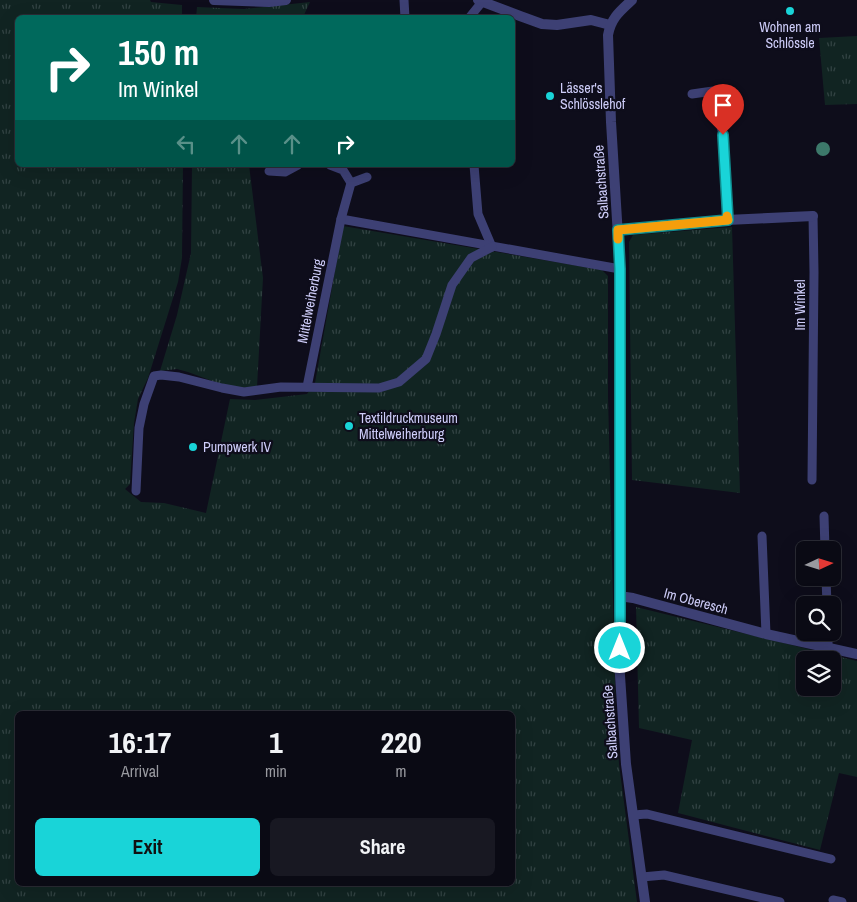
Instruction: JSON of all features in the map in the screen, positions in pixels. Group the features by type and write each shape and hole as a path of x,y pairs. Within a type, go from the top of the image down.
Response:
{"street":[{"path":"214,0 269,2 286,0"},
{"path":"480,1 542,24 557,25 591,20 610,25 619,12 632,0"},
{"name":"Salbachstraße","path":"610,25 608,35 611,122 620,269 620,661 626,755 645,902"},
{"name":"Im Winkel","path":"618,230 728,220 813,216"},
{"name":"Im Oberesch","path":"619,596 633,598 766,634 857,654"}],"lane":[{"path":"404,0 405,15"},
{"path":"471,15 480,1"},
{"path":"692,94 713,92 723,135 728,220"},
{"path":"269,171 285,172 294,167"},
{"path":"335,167 343,170 351,183 367,177"},
{"path":"474,167 478,214 492,247"},
{"name":"Mittelweiherburg","path":"307,387 340,219 351,183"},
{"name":"Im Winkel","path":"812,480 813,216"},
{"path":"340,219 620,269"},
{"path":"136,491 139,428 144,404 154,376 180,377 244,392 307,387 379,388 399,382 426,359 452,285 471,258 492,247"},
{"path":"824,516 825,541"},
{"path":"762,536 766,634"},
{"path":"828,641 828,648"},
{"path":"633,815 648,814 831,859"},
{"path":"642,877 664,875 780,902"}],"green space":[{"path":"0,0 150,0 151,2 182,5 182,15 15,15 15,167 183,167 182,258 178,282 148,378 138,399 134,423 130,484 125,489 141,502 164,503 206,513 230,399 255,400 307,394 315,383 343,226 602,270 608,276 608,396 616,722 619,764 637,902 0,902"},
{"path":"310,2 304,15 196,15 197,7 244,9"},
{"path":"857,36 857,104 825,105 819,38"},
{"path":"192,167 249,167 263,278 257,387 242,388 223,385 177,369 160,371 177,315 191,253"},
{"path":"732,227 740,493 632,480 629,242 633,235"},
{"path":"636,607 816,651 796,651 796,696 841,696 841,657 857,661 857,777 839,773 820,850 678,813 692,740 639,728"}],"slow traffic":[{"path":"618,239 618,230 728,220 727,216"}],"place":[{"name":"Wohnen am Schlössle","path":"790,11"},
{"name":"Lässer's Schlösslehof","path":"550,96"},
{"name":"Textildruckmuseum Mittelweiherburg","path":"349,426"},
{"name":"Pumpwerk IV","path":"193,447"}],"route":[{"path":"620,648 620,269 618,230 728,220 723,135"}]}
